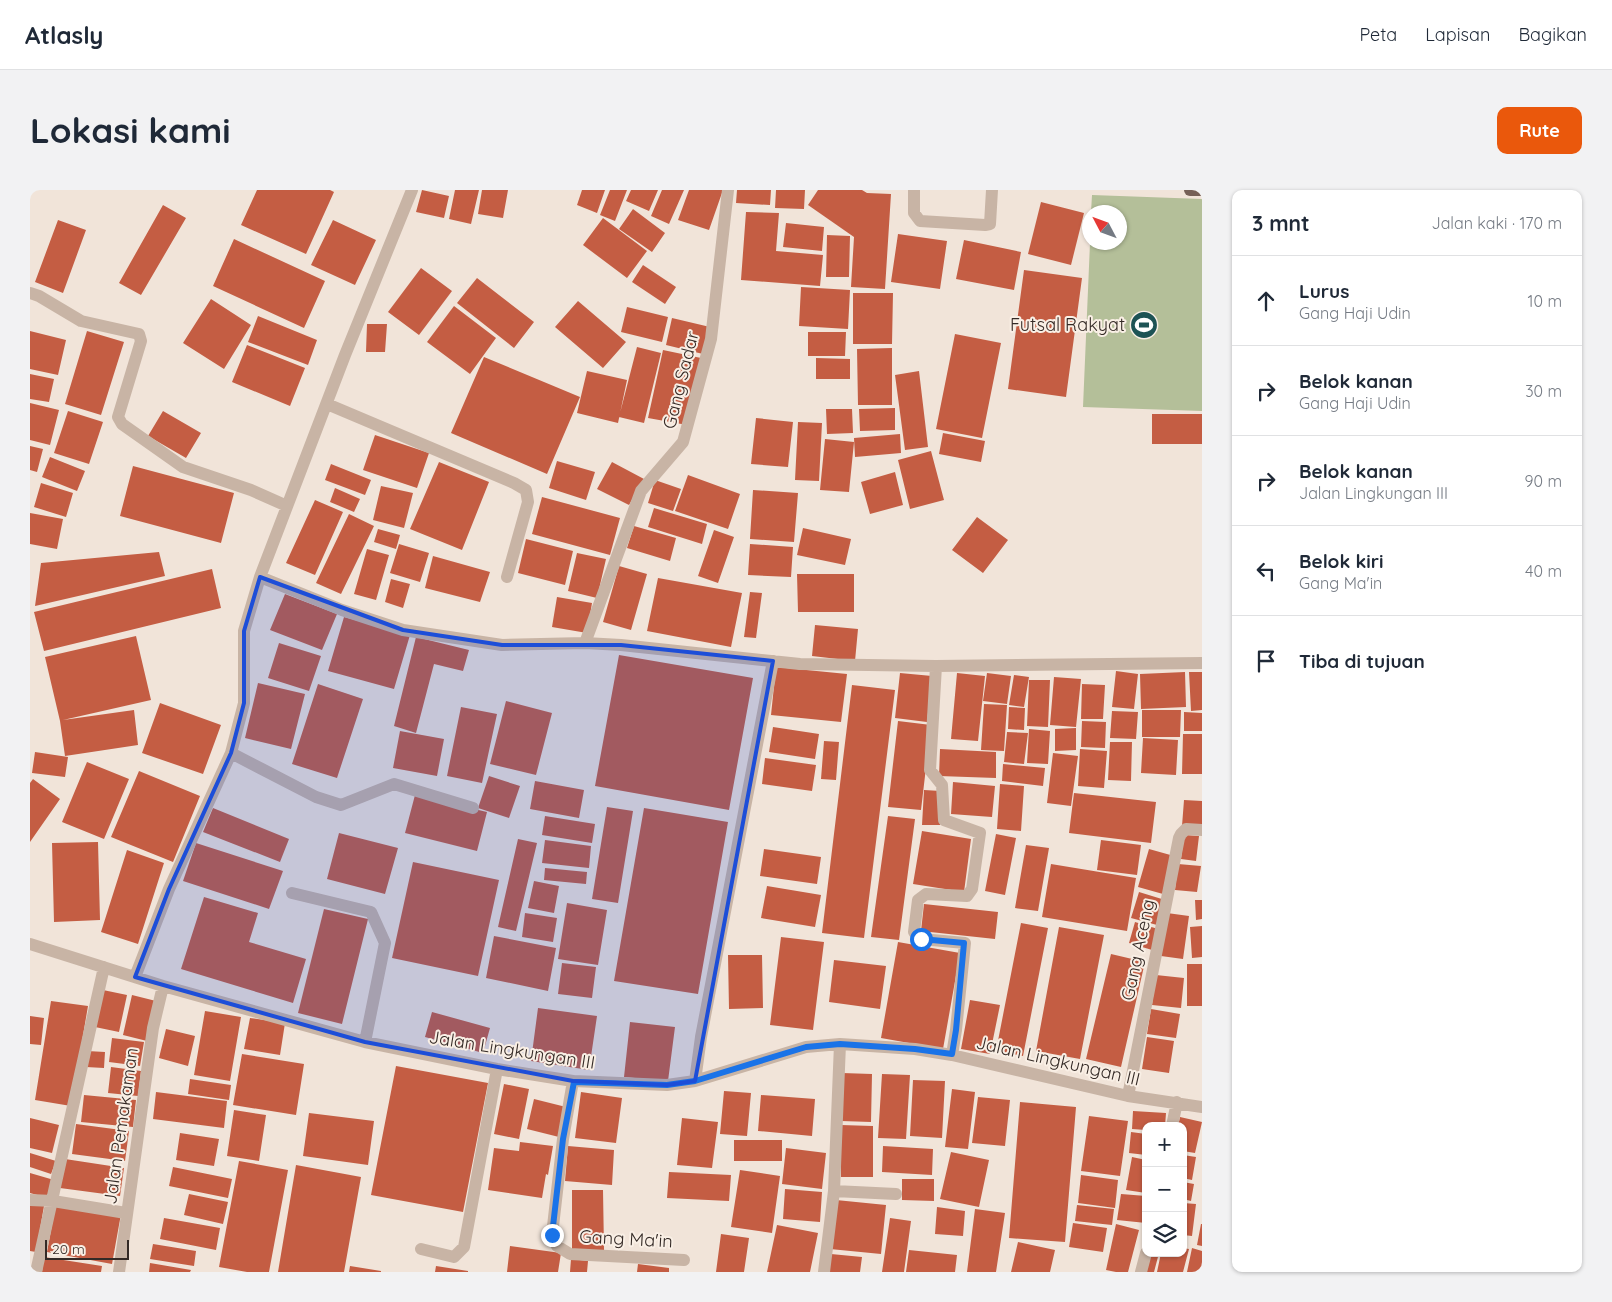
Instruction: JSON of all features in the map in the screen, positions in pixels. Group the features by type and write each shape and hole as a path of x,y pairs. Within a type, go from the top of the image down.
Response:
{"main road":[{"path":"1190,190 1202,190"}],"street":[{"path":"135,977 169,889 231,753 244,703 244,631 260,577 412,190"},
{"name":"Gang Sadar","path":"586,644 641,491 683,442 711,339 728,190"},
{"path":"914,190 914,213 920,222 985,225 990,224 992,218 992,190"},
{"path":"30,294 39,296 82,321 139,334 141,341 118,417 122,424 183,468 251,490 287,506"},
{"path":"327,404 514,483 526,490 528,502 508,577"},
{"path":"260,577 342,610 403,630 502,645 622,645 800,664 936,666 1202,663"},
{"path":"695,1081 701,1037 773,661"},
{"path":"936,666 930,770 942,786 944,820 980,833 972,889 967,896 926,894 918,900 914,932 921,939 964,943 952,1054"},
{"path":"231,753 316,797 342,805 394,784 473,808"},
{"name":"Gang Aceng","path":"1128,1096 1179,838 1186,830 1202,830"},
{"path":"292,893 371,912 385,943 366,1042"},
{"name":"Jalan Lingkungan III","path":"30,944 163,986 366,1042 497,1070 574,1082 667,1085 695,1081 806,1047 840,1044 915,1049 952,1054 1128,1096 1202,1106"},
{"path":"36,1272 104,968"},
{"name":"Jalan Pemakaman","path":"119,1272 153,1028 163,986"},
{"path":"824,1272 834,1192 840,1044"},
{"path":"421,1250 454,1257 464,1247 497,1070"},
{"name":"Gang Ma'in","path":"574,1082 563,1139 552,1235 557,1246 570,1254 684,1260"},
{"path":"1173,1122 1176,1102"},
{"path":"834,1192 896,1194"},
{"path":"30,1200 53,1201 126,1213"},
{"path":"1141,1272 1145,1257"}],"highlighted area":[{"path":"260,577 403,630 502,645 621,645 773,661 695,1081 667,1085 573,1081 365,1042 135,977 169,889 231,753 244,703 244,631"}],"green space":[{"name":"Futsal Rakyat","path":"1092,195 1202,199 1202,411 1083,407 1090,250 1127,250 1127,205 1091,205"}],"building":[{"path":"257,190 330,190 334,192 306,254 241,225"},
{"path":"422,190 449,196 444,218 416,212"},
{"path":"455,190 479,190 471,224 449,219"},
{"path":"482,190 508,190 503,218 478,214"},
{"path":"582,190 605,190 597,213 577,205"},
{"path":"610,190 627,190 615,221 600,215"},
{"path":"631,190 658,190 649,211 626,201"},
{"path":"662,190 684,190 669,224 651,216"},
{"path":"689,190 723,190 709,230 678,220"},
{"path":"737,190 771,190 770,205 736,203"},
{"path":"776,190 805,190 804,209 775,208"},
{"path":"818,190 862,190 867,193 891,194 885,289 851,287 854,237 808,205"},
{"path":"1041,202 1082,212 1082,221 1071,265 1028,254"},
{"path":"163,205 186,218 141,295 119,283"},
{"path":"633,209 665,233 652,252 619,229"},
{"path":"746,212 779,213 776,251 823,255 820,286 741,280"},
{"path":"603,218 647,251 627,278 583,245"},
{"path":"58,220 86,230 63,293 35,282"},
{"path":"333,220 376,240 355,285 311,265"},
{"path":"786,223 824,227 822,251 783,247"},
{"path":"898,234 947,241 940,289 891,282"},
{"path":"827,235 850,236 849,277 826,277"},
{"path":"234,239 325,281 304,328 213,286"},
{"path":"964,240 1021,252 1014,290 956,279"},
{"path":"643,265 676,287 665,304 632,282"},
{"path":"421,268 452,291 419,335 388,312"},
{"path":"1024,270 1082,278 1066,397 1008,389"},
{"path":"477,278 534,322 514,348 457,303"},
{"path":"801,287 850,290 848,329 799,326"},
{"path":"853,293 893,293 892,344 853,344"},
{"path":"211,299 251,325 224,369 183,343"},
{"path":"578,301 626,342 603,368 555,327"},
{"path":"454,306 496,338 470,374 427,342"},
{"path":"627,307 668,317 662,342 621,332"},
{"path":"258,316 317,340 308,365 248,342"},
{"path":"672,318 710,327 703,354 666,345"},
{"path":"367,324 387,324 385,352 366,352"},
{"path":"30,331 66,340 58,375 30,369"},
{"path":"87,331 124,342 101,415 65,404"},
{"path":"808,332 846,332 845,356 808,356"},
{"path":"955,334 1001,343 982,438 936,429"},
{"path":"247,345 305,368 290,406 232,382"},
{"path":"637,347 661,353 644,423 619,417"},
{"path":"892,348 892,405 858,405 857,349"},
{"path":"663,350 701,358 687,425 648,418"},
{"path":"484,357 580,397 547,474 451,433"},
{"path":"816,358 850,359 850,379 816,379"},
{"path":"587,371 627,380 618,423 577,413"},
{"path":"919,371 928,447 905,450 895,375"},
{"path":"30,374 54,379 49,402 30,399"},
{"path":"30,403 59,410 50,445 30,440"},
{"path":"895,408 895,430 860,431 859,409"},
{"path":"826,409 852,409 853,433 827,434"},
{"path":"68,411 103,422 89,464 54,453"},
{"path":"163,411 201,433 186,458 148,436"},
{"path":"1152,414 1202,414 1202,444 1152,444"},
{"path":"756,418 793,422 788,467 751,464"},
{"path":"798,422 822,423 819,481 795,480"},
{"path":"943,433 985,441 981,462 939,454"},
{"path":"900,434 901,453 855,457 854,438"},
{"path":"375,435 429,453 417,488 363,470"},
{"path":"825,439 854,442 849,492 820,490"},
{"path":"30,446 43,449 37,472 30,470"},
{"path":"931,451 944,500 910,509 898,460"},
{"path":"50,457 85,471 77,491 42,477"},
{"path":"557,461 595,472 586,500 549,488"},
{"path":"439,462 489,482 462,550 410,529"},
{"path":"612,462 644,479 629,505 597,489"},
{"path":"331,464 371,480 365,495 325,480"},
{"path":"133,466 234,493 221,543 120,516"},
{"path":"895,472 903,505 870,514 861,482"},
{"path":"688,475 740,494 728,529 675,511"},
{"path":"655,480 681,489 673,511 648,503"},
{"path":"41,483 73,493 66,517 34,507"},
{"path":"381,486 413,493 404,528 373,520"},
{"path":"335,488 360,499 354,512 330,502"},
{"path":"753,490 798,493 794,542 750,539"},
{"path":"542,497 620,518 610,555 532,534"},
{"path":"315,500 343,512 315,575 286,563"},
{"path":"654,508 707,524 702,544 648,527"},
{"path":"30,513 63,519 57,549 30,544"},
{"path":"349,514 374,526 341,594 316,583"},
{"path":"977,517 1008,540 983,573 952,550"},
{"path":"634,526 676,538 670,561 627,548"},
{"path":"803,528 851,539 845,565 797,555"},
{"path":"378,529 400,535 396,549 374,542"},
{"path":"714,530 734,537 718,583 698,576"},
{"path":"526,539 573,551 565,585 518,573"},
{"path":"399,544 429,553 420,582 390,573"},
{"path":"750,544 793,547 791,577 748,575"},
{"path":"367,549 389,555 376,600 354,594"},
{"path":"159,552 165,576 35,606 41,563"},
{"path":"577,553 606,559 597,598 568,591"},
{"path":"433,556 490,572 480,602 425,588"},
{"path":"619,566 647,574 631,630 603,622"},
{"path":"212,569 221,608 44,651 34,612"},
{"path":"797,574 854,574 854,612 798,612"},
{"path":"658,578 742,593 731,647 647,631"},
{"path":"391,579 410,584 403,608 385,602"},
{"path":"750,592 762,593 756,638 744,637"},
{"path":"285,594 337,614 322,650 270,630"},
{"path":"557,597 592,603 587,633 552,627"},
{"path":"344,617 410,635 394,689 328,671"},
{"path":"815,625 858,629 855,661 812,656"},
{"path":"136,636 151,700 63,720 134,710 138,745 65,756 60,721 45,657"},
{"path":"416,637 469,650 463,671 434,664 416,733 394,726"},
{"path":"279,643 321,656 309,691 268,678"},
{"path":"619,655 753,678 729,810 595,786"},
{"path":"776,667 847,674 841,722 771,715"},
{"path":"1116,671 1138,674 1134,709 1112,707"},
{"path":"1185,672 1186,707 1141,709 1140,674"},
{"path":"1189,672 1202,672 1202,710 1191,711"},
{"path":"900,673 932,676 927,722 895,718"},
{"path":"957,673 985,676 978,741 951,739"},
{"path":"987,673 1011,676 1007,704 983,701"},
{"path":"1014,675 1029,677 1024,707 1009,705"},
{"path":"1054,677 1081,679 1076,727 1050,725"},
{"path":"1029,680 1050,680 1048,727 1027,726"},
{"path":"258,683 305,694 291,749 245,738"},
{"path":"318,684 363,699 337,778 292,764"},
{"path":"1082,684 1105,685 1103,719 1081,719"},
{"path":"852,685 895,690 864,938 822,933"},
{"path":"506,701 552,713 536,775 490,764"},
{"path":"160,703 221,725 203,774 142,753"},
{"path":"984,704 1007,705 1004,751 981,750"},
{"path":"461,707 497,714 482,783 447,776"},
{"path":"1009,707 1025,708 1024,730 1008,729"},
{"path":"1142,710 1181,710 1180,737 1142,737"},
{"path":"1112,711 1138,712 1136,739 1110,738"},
{"path":"1184,712 1202,713 1202,731 1184,731"},
{"path":"898,721 931,725 921,810 888,807"},
{"path":"1082,721 1106,722 1105,748 1081,747"},
{"path":"773,727 819,734 815,759 769,752"},
{"path":"1076,728 1076,750 1055,751 1055,729"},
{"path":"1029,729 1050,731 1048,764 1027,763"},
{"path":"400,731 444,739 437,776 393,768"},
{"path":"1007,732 1028,733 1024,764 1004,762"},
{"path":"1183,734 1202,734 1202,774 1182,774"},
{"path":"1143,738 1178,740 1176,775 1141,773"},
{"path":"824,741 839,742 836,780 821,779"},
{"path":"1110,742 1132,742 1131,781 1108,780"},
{"path":"940,749 996,752 996,778 939,776"},
{"path":"1080,749 1107,751 1104,788 1078,786"},
{"path":"35,752 68,757 65,777 32,773"},
{"path":"1053,753 1078,756 1071,806 1047,803"},
{"path":"765,758 816,765 812,791 762,784"},
{"path":"87,762 129,779 104,839 62,822"},
{"path":"1003,764 1045,768 1043,786 1002,781"},
{"path":"139,771 200,796 173,862 111,837"},
{"path":"489,776 520,786 509,818 478,808"},
{"path":"33,779 60,799 30,842 30,783"},
{"path":"535,781 584,790 579,818 530,809"},
{"path":"953,782 995,786 992,817 951,814"},
{"path":"1000,784 1024,786 1021,831 997,829"},
{"path":"924,790 941,791 940,825 922,825"},
{"path":"1074,793 1156,802 1151,843 1069,833"},
{"path":"415,795 487,812 477,851 405,833"},
{"path":"1184,800 1202,801 1202,827 1182,826"},
{"path":"607,807 633,811 618,903 592,899"},
{"path":"213,808 289,839 280,862 203,832"},
{"path":"644,808 728,822 698,994 614,981"},
{"path":"545,816 595,824 592,843 542,835"},
{"path":"888,816 915,819 899,940 871,937"},
{"path":"922,831 971,839 964,892 913,884"},
{"path":"339,833 398,848 385,894 327,879"},
{"path":"996,834 1016,838 1005,895 985,891"},
{"path":"1184,835 1199,836 1196,861 1181,859"},
{"path":"518,839 537,843 516,931 498,927"},
{"path":"545,840 591,846 589,868 542,863"},
{"path":"1101,840 1141,845 1137,875 1097,870"},
{"path":"98,842 100,920 54,922 52,843"},
{"path":"196,843 283,871 269,909 183,881"},
{"path":"1026,845 1049,848 1038,911 1015,908"},
{"path":"764,849 821,857 817,884 760,876"},
{"path":"1149,849 1174,856 1163,894 1138,887"},
{"path":"127,850 164,863 138,944 101,932"},
{"path":"413,862 499,880 478,976 392,958"},
{"path":"1051,864 1136,878 1127,931 1042,917"},
{"path":"1178,864 1201,866 1197,892 1175,890"},
{"path":"545,868 587,872 586,884 544,880"},
{"path":"534,881 559,886 554,913 528,908"},
{"path":"767,886 821,895 815,927 761,918"},
{"path":"1139,892 1165,900 1157,925 1131,918"},
{"path":"204,897 258,913 249,942 306,959 293,1003 181,969"},
{"path":"1195,900 1202,900 1202,919 1196,920"},
{"path":"567,903 607,910 598,965 558,959"},
{"path":"924,904 998,912 995,939 921,931"},
{"path":"324,909 368,919 342,1024 298,1013"},
{"path":"525,913 557,918 553,942 522,937"},
{"path":"1167,913 1189,916 1183,959 1161,956"},
{"path":"1135,922 1158,929 1152,950 1129,943"},
{"path":"1021,923 1048,928 1023,1056 996,1051"},
{"path":"1202,926 1202,957 1192,958 1190,927"},
{"path":"1059,927 1104,935 1080,1059 1036,1051"},
{"path":"494,936 556,948 548,991 486,978"},
{"path":"781,937 824,942 813,1030 770,1025"},
{"path":"898,942 960,953 943,1049 881,1038"},
{"path":"1111,954 1145,962 1121,1067 1086,1059"},
{"path":"728,955 762,955 763,1008 729,1009"},
{"path":"834,960 886,966 880,1009 829,1002"},
{"path":"562,963 596,967 592,998 558,994"},
{"path":"1187,964 1202,964 1202,1006 1187,1006"},
{"path":"1156,975 1184,978 1181,1008 1152,1005"},
{"path":"103,990 127,995 119,1032 95,1027"},
{"path":"132,995 156,1001 147,1041 123,1035"},
{"path":"970,1000 1000,1005 990,1054 961,1049"},
{"path":"51,1001 88,1006 71,1106 35,1100"},
{"path":"538,1008 597,1016 589,1070 531,1061"},
{"path":"1151,1009 1180,1014 1176,1038 1147,1034"},
{"path":"205,1011 241,1017 230,1081 194,1075"},
{"path":"432,1012 490,1028 483,1053 425,1037"},
{"path":"30,1016 44,1018 41,1045 30,1044"},
{"path":"250,1018 285,1023 280,1055 244,1049"},
{"path":"630,1022 675,1027 668,1081 624,1077"},
{"path":"166,1029 195,1036 188,1066 159,1058"},
{"path":"1147,1037 1174,1041 1169,1073 1142,1069"},
{"path":"112,1038 144,1042 140,1066 109,1062"},
{"path":"87,1051 105,1052 104,1068 86,1067"},
{"path":"242,1054 304,1064 296,1115 233,1105"},
{"path":"396,1066 488,1083 463,1212 371,1195"},
{"path":"111,1067 141,1071 138,1096 108,1093"},
{"path":"842,1073 872,1074 871,1122 841,1121"},
{"path":"882,1074 910,1075 906,1139 878,1138"},
{"path":"190,1079 231,1085 229,1100 188,1094"},
{"path":"913,1080 945,1081 942,1138 910,1136"},
{"path":"504,1084 529,1089 519,1139 494,1134"},
{"path":"952,1089 975,1092 968,1149 945,1147"},
{"path":"724,1091 751,1093 747,1136 720,1134"},
{"path":"156,1092 227,1101 224,1128 153,1119"},
{"path":"581,1092 622,1098 616,1143 575,1138"},
{"path":"84,1095 136,1100 133,1127 81,1122"},
{"path":"761,1095 815,1099 812,1136 758,1131"},
{"path":"978,1097 1010,1100 1005,1146 972,1143"},
{"path":"534,1099 566,1107 559,1137 527,1129"},
{"path":"1020,1102 1076,1107 1065,1242 1009,1238"},
{"path":"234,1110 266,1115 259,1161 227,1156"},
{"path":"1133,1111 1166,1113 1165,1122 1142,1122 1142,1130 1132,1129"},
{"path":"309,1113 374,1121 368,1165 303,1156"},
{"path":"1089,1116 1128,1121 1120,1176 1081,1171"},
{"path":"1180,1117 1202,1122 1195,1153 1187,1152 1187,1122 1179,1122"},
{"path":"30,1118 59,1125 52,1153 30,1148"},
{"path":"682,1118 718,1122 712,1168 677,1165"},
{"path":"76,1124 129,1131 125,1161 72,1154"},
{"path":"841,1125 873,1126 873,1177 841,1177"},
{"path":"1131,1132 1142,1133 1142,1155 1129,1153"},
{"path":"180,1133 219,1139 214,1166 176,1160"},
{"path":"734,1140 782,1140 782,1161 734,1161"},
{"path":"520,1142 553,1146 542,1198 488,1190 494,1148 519,1151"},
{"path":"568,1146 614,1150 612,1185 565,1181"},
{"path":"883,1146 933,1149 932,1175 882,1172"},
{"path":"786,1148 826,1153 822,1189 782,1184"},
{"path":"951,1152 989,1160 979,1207 940,1199"},
{"path":"30,1153 56,1161 51,1174 30,1167"},
{"path":"1187,1156 1196,1157 1192,1180 1187,1179"},
{"path":"1132,1157 1142,1159 1142,1192 1126,1190"},
{"path":"65,1159 124,1168 120,1196 60,1188"},
{"path":"239,1161 288,1170 269,1272 247,1272 219,1267"},
{"path":"296,1165 361,1177 344,1272 278,1272"},
{"path":"173,1167 232,1179 228,1198 169,1186"},
{"path":"740,1170 780,1176 772,1233 731,1227"},
{"path":"669,1172 731,1175 729,1201 667,1198"},
{"path":"30,1173 54,1180 48,1198 30,1193"},
{"path":"1081,1175 1118,1180 1115,1208 1078,1203"},
{"path":"902,1179 934,1179 934,1201 902,1200"},
{"path":"1187,1183 1194,1184 1191,1201 1187,1200"},
{"path":"785,1189 822,1192 820,1222 783,1219"},
{"path":"572,1190 603,1190 604,1250 572,1250"},
{"path":"189,1194 228,1202 223,1224 184,1215"},
{"path":"1121,1194 1142,1196 1142,1223 1117,1220"},
{"path":"836,1200 886,1205 881,1254 830,1249"},
{"path":"56,1203 121,1214 112,1264 47,1252"},
{"path":"1187,1203 1196,1204 1192,1236 1187,1235"},
{"path":"30,1204 44,1206 36,1252 30,1251"},
{"path":"1077,1205 1114,1209 1112,1225 1075,1221"},
{"path":"937,1207 965,1211 963,1236 935,1234"},
{"path":"975,1209 1005,1213 996,1272 967,1272"},
{"path":"164,1218 220,1228 216,1250 160,1239"},
{"path":"890,1218 911,1221 904,1272 882,1272"},
{"path":"1073,1223 1107,1228 1103,1252 1069,1247"},
{"path":"1116,1224 1139,1230 1128,1272 1106,1270"},
{"path":"1202,1224 1202,1246 1197,1245"},
{"path":"777,1225 818,1233 810,1272 767,1272"},
{"path":"721,1234 749,1238 744,1272 716,1272"},
{"path":"1018,1242 1055,1250 1050,1272 1011,1272"},
{"path":"153,1244 196,1251 194,1266 150,1259"},
{"path":"510,1246 561,1253 558,1272 507,1272"},
{"path":"1192,1248 1202,1251 1202,1272 1187,1272"},
{"path":"909,1250 957,1255 955,1272 906,1272"},
{"path":"831,1254 862,1257 860,1272 829,1272"},
{"path":"44,1257 102,1266 101,1272 42,1272"},
{"path":"1147,1257 1158,1257 1154,1272 1143,1272"},
{"path":"1160,1257 1187,1257 1183,1272 1157,1272"},
{"path":"571,1259 588,1261 587,1272 570,1272"},
{"path":"150,1263 191,1270 190,1272 149,1272"},
{"path":"638,1264 669,1268 669,1272 637,1272"},
{"path":"350,1266 381,1271 381,1272 349,1272"},
{"path":"436,1266 468,1271 468,1272 435,1272"}],"place":[{"name":"Futsal Rakyat","path":"1144,325"}],"route":[{"path":"552,1235 563,1139 574,1082 667,1085 695,1081 806,1047 840,1044 915,1049 952,1054 964,943 921,939"}]}
